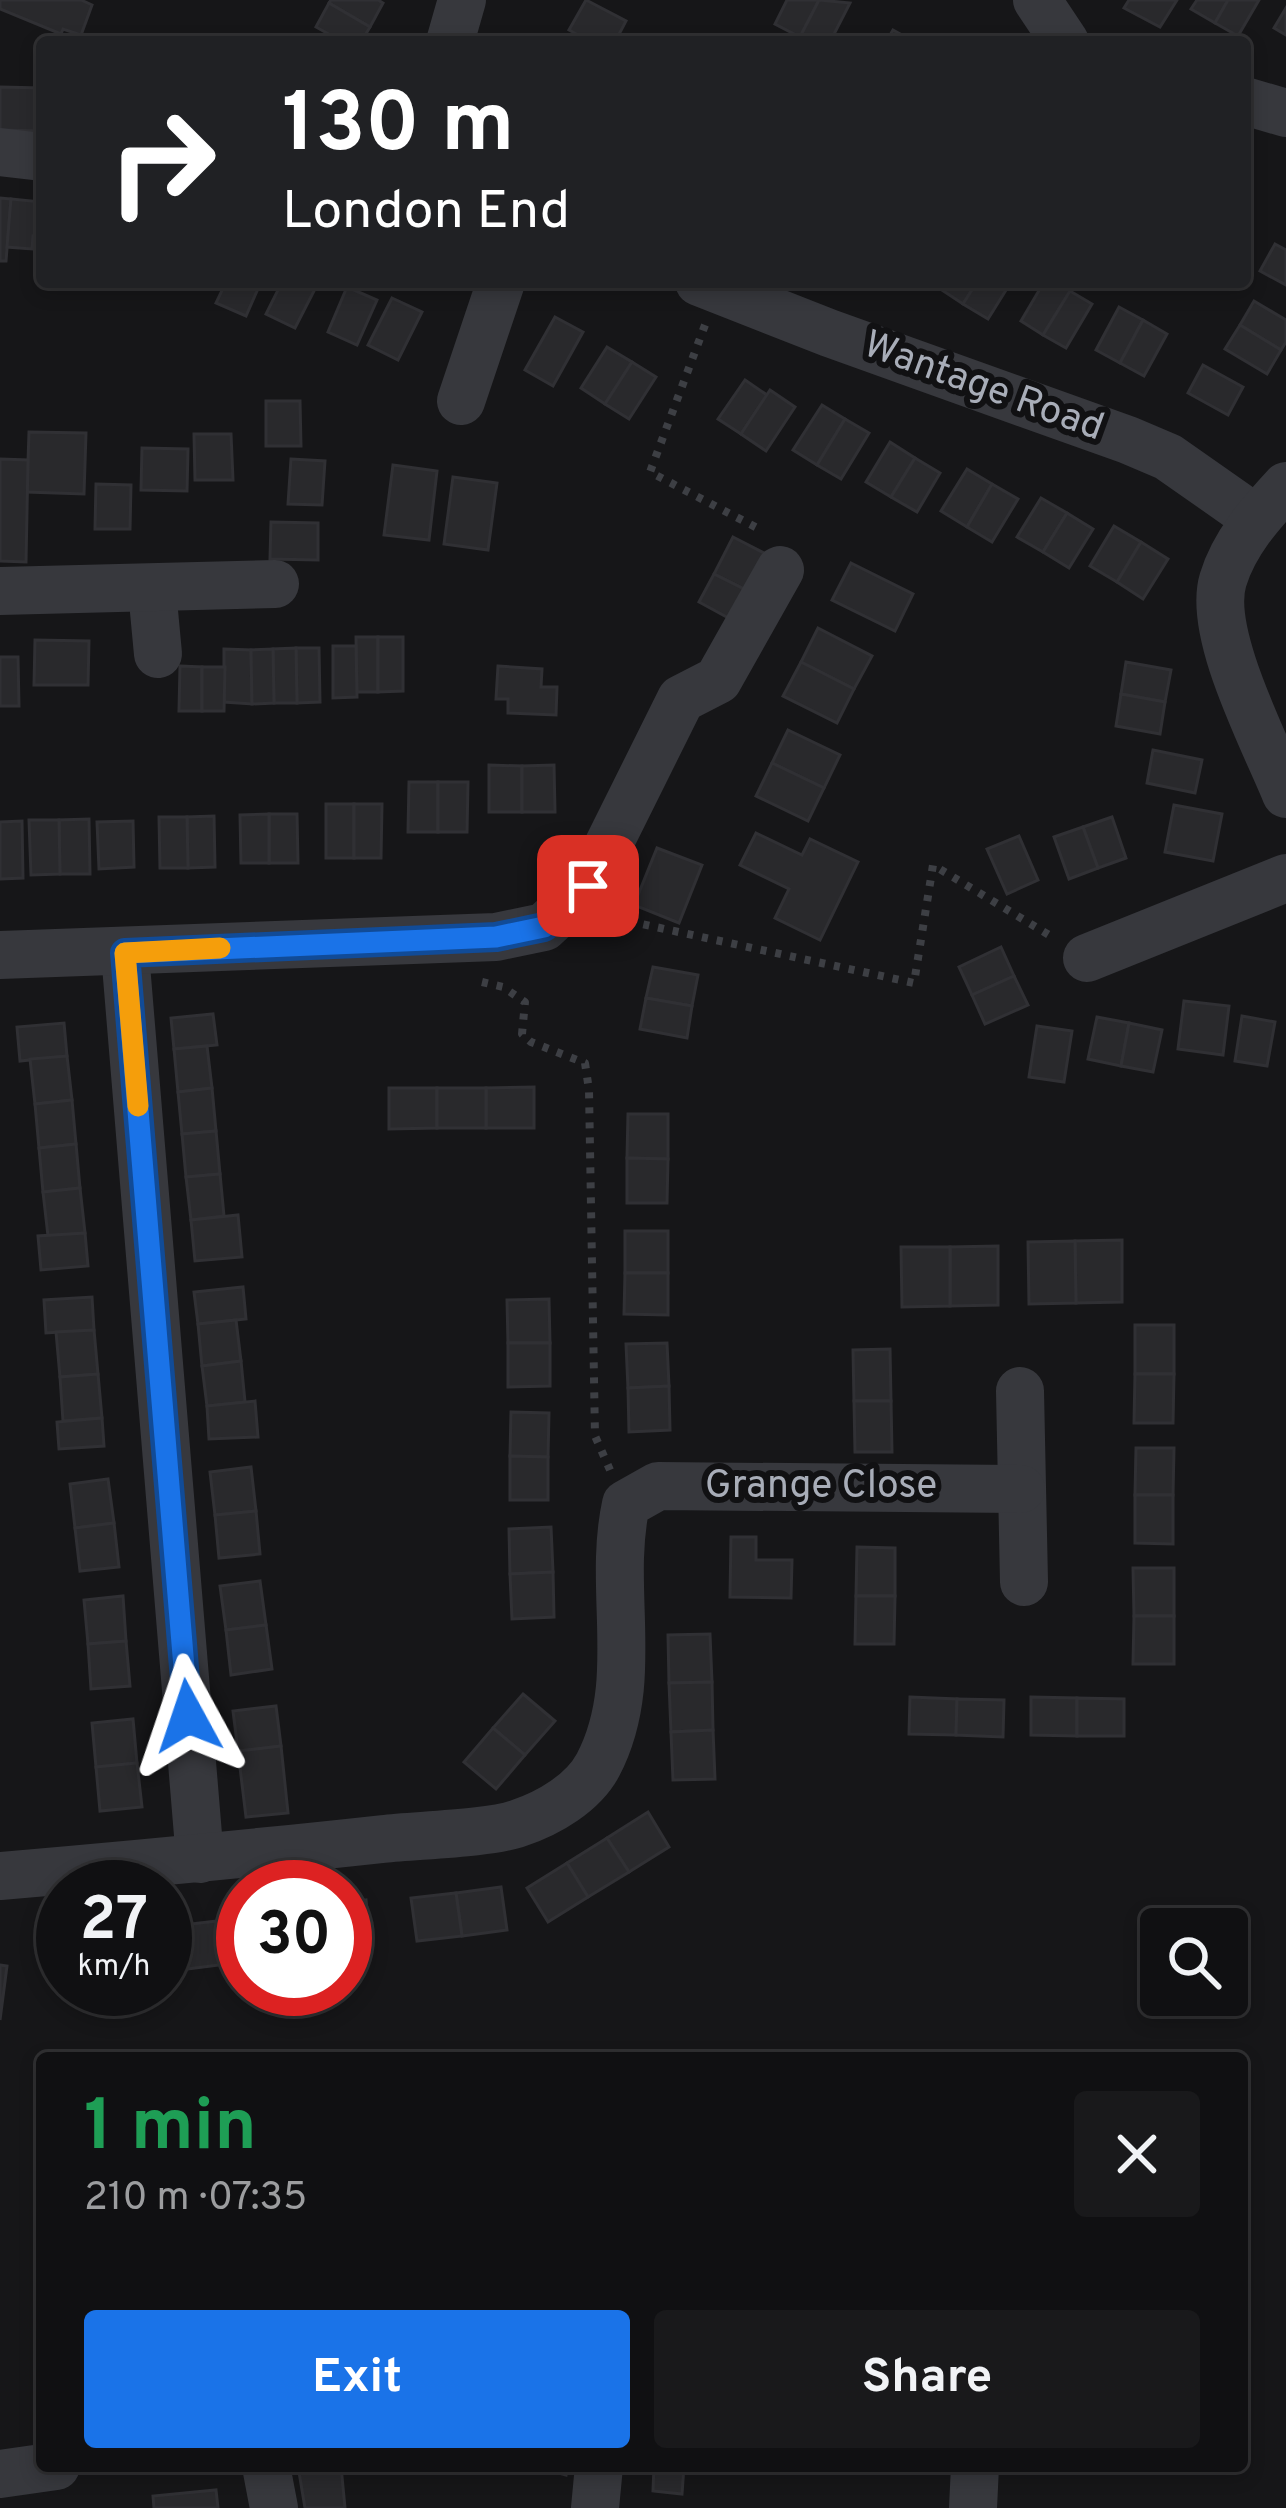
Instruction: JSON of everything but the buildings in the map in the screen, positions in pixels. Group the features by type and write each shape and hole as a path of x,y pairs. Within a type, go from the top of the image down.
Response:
{"street":[{"path":"452,36 462,0"},
{"path":"1037,0 1061,36"},
{"path":"1251,103 1286,113"},
{"path":"0,152 36,156"},
{"path":"461,401 499,288"},
{"name":"Wantage Road","path":"713,288 1128,440 1271,502"},
{"path":"1271,502 1222,581 1220,610 1224,642 1286,794"},
{"path":"0,955 496,937 544,927 588,886 681,699 718,680 780,570"},
{"path":"0,591 275,584"},
{"path":"152,590 158,654"},
{"path":"1087,958 1286,878"},
{"path":"125,953 200,1859"},
{"path":"1020,1391 1024,1582"},
{"name":"Grange Close","path":"626,1504 658,1486 1022,1489"},
{"path":"0,1876 517,1824 575,1794 597,1768 616,1723 623,1678 619,1536 626,1504"},
{"path":"0,2474 36,2469"},
{"path":"267,2472 274,2508"},
{"path":"595,2508 598,2472"},
{"path":"973,2508 975,2472"}],"path":[{"path":"707,288 650,472 787,544 780,570"},
{"path":"566,907 914,982 933,865 1087,958"},
{"path":"469,980 503,987 525,1003 522,1034 531,1042 585,1063 595,1436 626,1504"}],"slow traffic":[{"path":"138,1106 125,953 220,948"}],"route":[{"path":"188,1716 125,953 496,937 544,927 588,886"}]}
